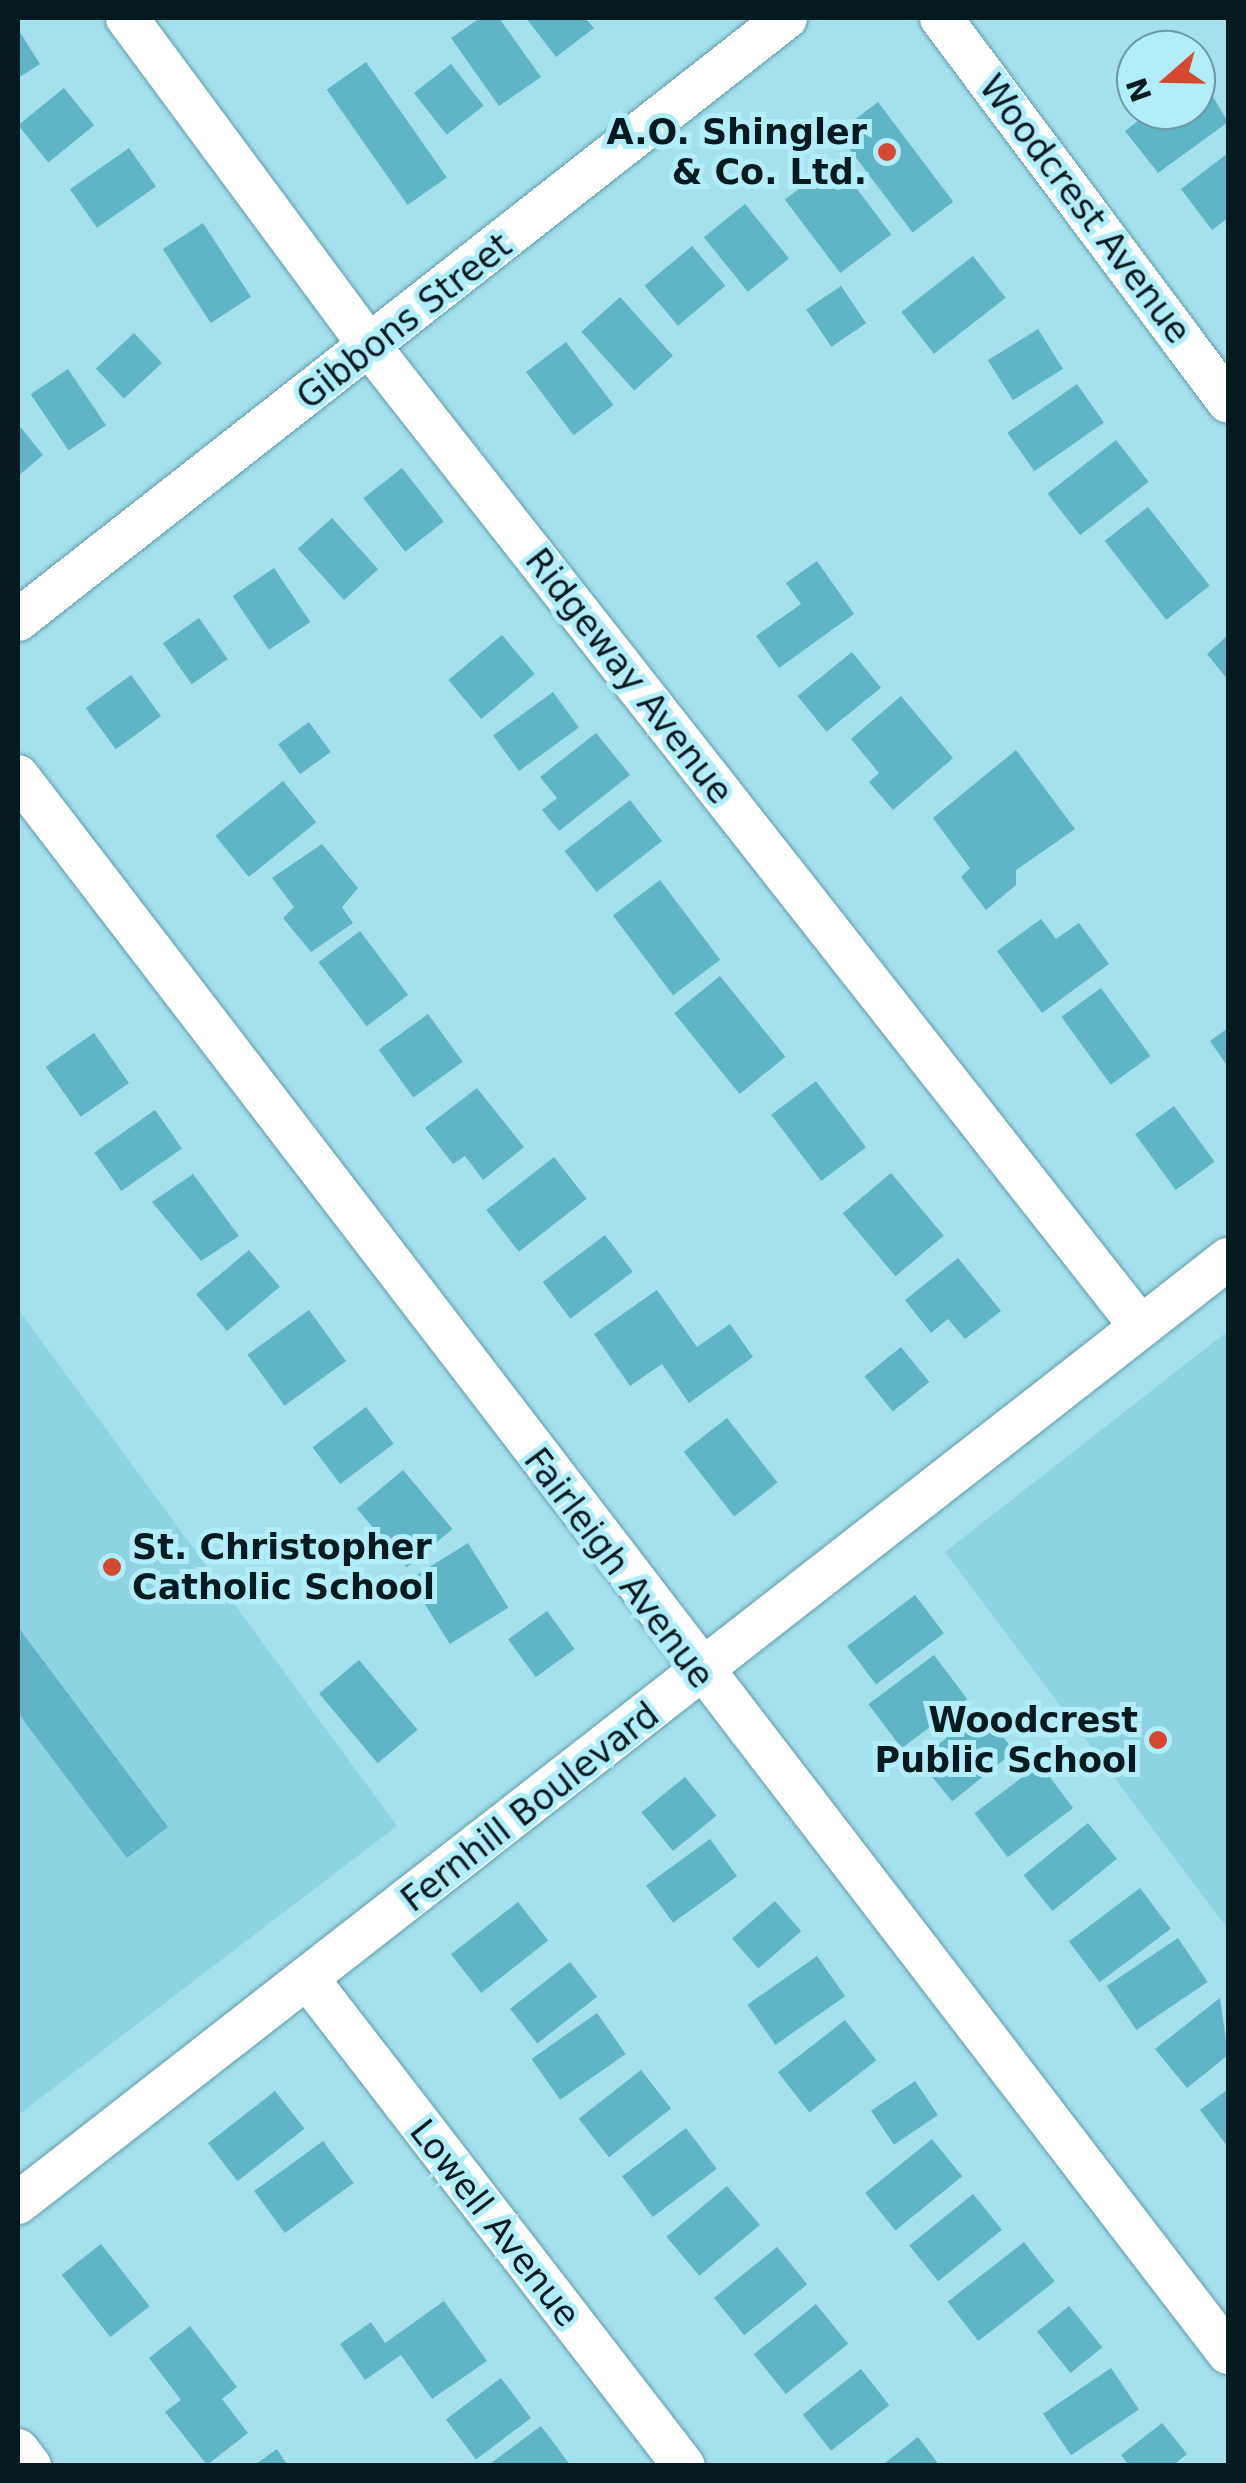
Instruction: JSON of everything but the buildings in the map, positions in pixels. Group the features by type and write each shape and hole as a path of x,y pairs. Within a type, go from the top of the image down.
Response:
{"street":[{"name":"Ridgeway Avenue","path":"127,18 371,348 1140,1326"},
{"name":"Gibbons Street","path":"18,620 371,348 786,18"},
{"name":"Woodcrest Avenue","path":"941,18 1228,401"},
{"name":"Fairleigh Avenue","path":"18,776 700,1675 1228,2353"},
{"name":"Fernhill Boulevard","path":"18,2204 1228,1260"},
{"name":"Lowell Avenue","path":"308,1980 684,2466"},
{"path":"18,2450 30,2466"}],"shaded area":[{"name":"St. Christopher Catholic School","path":"18,1309 397,1826 18,2115"},
{"name":"Woodcrest Public School","path":"1228,1331 1228,1929 945,1552"}],"place":[{"name":"A.O. Shingler & Co. Ltd.","path":"887,152"},
{"name":"St. Christopher Catholic School","path":"112,1567"},
{"name":"Woodcrest Public School","path":"1158,1740"}]}
